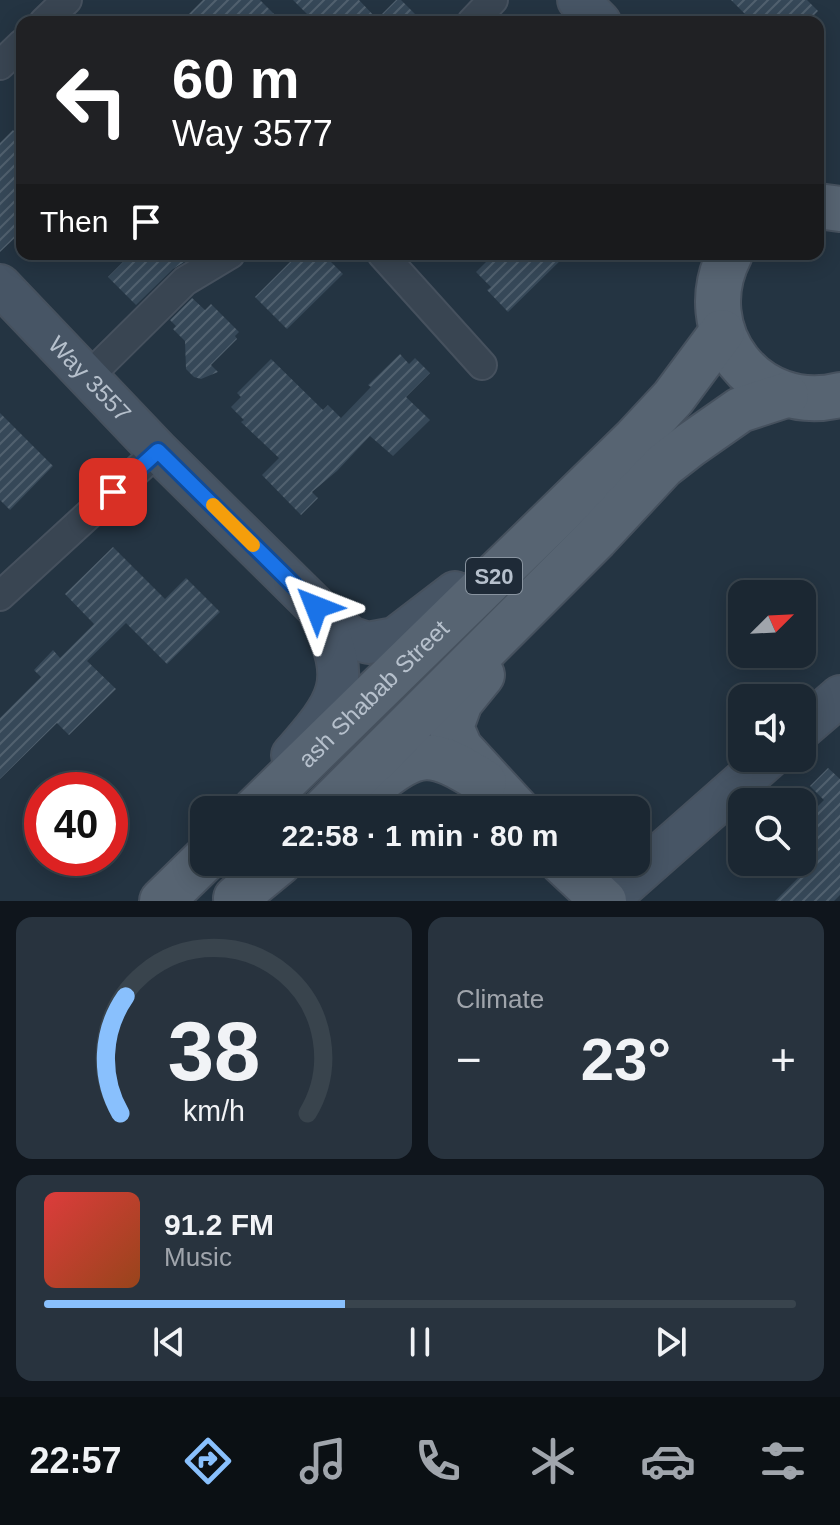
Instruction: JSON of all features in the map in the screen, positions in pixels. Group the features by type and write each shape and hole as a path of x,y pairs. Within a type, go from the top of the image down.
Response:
{"main road":[{"name":"S20","path":"727,260 718,288 717,310 722,332 736,359 759,382 786,395 807,399 840,395"},
{"name":"ash Shabab Street","path":"269,796 673,398 722,332"},
{"name":"ash Shabab Street","path":"338,796 596,538 663,466 740,410 786,395"},
{"path":"505,796 460,748 451,727 460,702 596,538"},
{"path":"360,796 411,759 428,755 451,761 501,796"},
{"path":"162,901 190,874"},
{"path":"235,900 258,876"},
{"path":"235,900 263,876"},
{"path":"577,876 605,901"}],"street":[{"path":"50,16 67,0"},
{"path":"478,16 493,0"},
{"path":"578,0 594,16"},
{"path":"0,65 16,50"},
{"path":"88,377 185,281 220,260"},
{"path":"387,260 482,365"},
{"name":"Way 3557","path":"0,285 158,451 350,637 368,643 395,638 586,487"},
{"path":"0,596 158,451"},
{"path":"254,796 315,728 339,688 340,665 334,643 316,607"},
{"path":"816,717 840,696"},
{"path":"605,901 753,772"},
{"path":"162,901 190,869"}],"building":[{"path":"203,0 260,0 276,16 187,16"},
{"path":"293,0 359,0 374,16 309,16"},
{"path":"396,0 401,0 417,16 380,16"},
{"path":"731,0 807,0 818,11 813,16 747,16"},
{"path":"13,130 16,133 16,237 0,252 0,143"},
{"path":"125,260 187,260 173,269 136,305 108,277"},
{"path":"292,260 329,260 343,274 287,329 255,297"},
{"path":"488,260 561,260 508,312 487,290 491,287 476,272"},
{"path":"192,298 205,310 211,304 239,332 235,336 237,339 211,365 218,372 201,379 186,369 185,341 173,329 176,326 170,320"},
{"path":"400,354 409,364 415,358 430,373 406,397 430,420 393,456 370,436 312,492 318,498 301,515 262,475 279,458 241,422 244,420 231,407 241,397 237,393 271,359 323,410 328,405 341,418 371,387 368,385"},
{"path":"0,413 53,466 10,510 0,500"},
{"path":"113,547 165,599 186,578 220,612 167,664 126,623 87,661 116,689 69,735 57,723 0,779 0,718 41,677 34,670 53,650 60,658 94,624 65,594"},
{"path":"828,768 840,779 840,895 834,901 775,901 800,876 816,876 816,808 824,800 816,788 810,786"}],"slow traffic":[{"path":"213,505 253,545"}],"route":[{"path":"113,492 158,451 316,607"}]}
